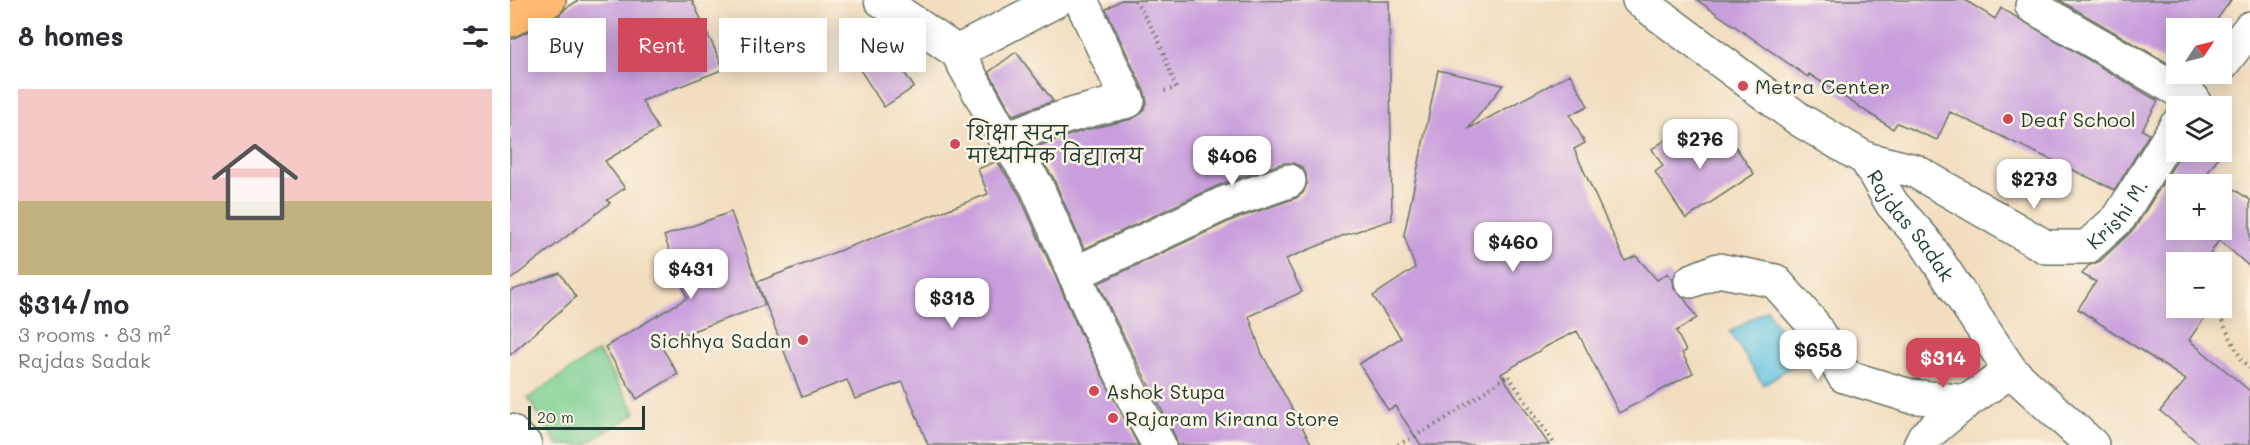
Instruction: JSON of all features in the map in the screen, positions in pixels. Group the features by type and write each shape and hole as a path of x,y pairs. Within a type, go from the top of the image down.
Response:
{"main road":[{"path":"510,20 549,0"}],"street":[{"path":"881,0 957,52 1005,139 1036,185 1074,274 1138,407 1159,445"},
{"path":"957,52 1057,0"},
{"path":"1005,139 1039,124 1085,109 1128,101 1081,0"},
{"name":"Rajdas Sadak","path":"1640,0 1800,120 1866,159 1892,204 1924,240 2012,371 2092,445"},
{"path":"2037,0 2032,6 2166,97"},
{"path":"2232,51 2250,28"},
{"name":"Krishi M.","path":"2197,96 2206,84"},
{"name":"Krishi M.","path":"1866,159 1915,171 2046,247 2087,247 2119,218 2166,143"},
{"path":"1074,274 1225,202 1289,181"},
{"path":"1691,281 1718,270 1775,281 1812,324 1844,376 1910,396 1966,402"},
{"path":"1920,445 1924,437 1966,402 2012,371"},
{"path":"510,431 525,445"}],"path":[{"path":"1128,101 1176,88 1158,38 1135,0"},
{"path":"2222,321 2241,359 2250,368"},
{"path":"1398,445 1442,421 1508,375 1555,445"}],"green space":[{"path":"598,351 636,413 585,445 558,445 528,398"}],"water":[{"path":"1767,309 1799,362 1763,385 1730,332"}],"building":[{"path":"579,0 692,0 700,18 618,18 618,72 707,72 707,32 719,58 719,71 642,101 658,129 605,161 625,188 607,200 610,203 510,280 510,40 528,31 528,72 606,72 606,18 556,18"},
{"path":"1121,0 1389,1 1392,220 1342,236 1286,259 1302,292 1249,316 1261,352 1312,445 1178,445 1099,283 1232,220 1296,198 1303,193 1307,184 1306,174 1302,167 1293,163 1283,163 1219,185 1084,249 1053,177 1033,148 1085,130 1132,119 1142,113 1147,103 1145,93 1106,9"},
{"path":"1697,0 1965,0 1995,19 2001,8 2158,101 2142,130 2149,134 2115,190 1950,112 1937,140 1897,123 1893,129 1809,74 1808,77"},
{"path":"2059,0 2231,0 2218,18 2166,18 2166,62"},
{"path":"1016,52 1053,101 1013,115 989,72"},
{"path":"1438,70 1503,85 1468,129 1570,74 1588,106 1570,115 1585,143 1574,149 1625,261 1636,256 1657,280 1668,273 1673,280 1674,289 1684,298 1697,318 1676,331 1686,351 1682,353 1693,373 1619,413 1577,331 1501,374 1549,445 1421,445 1395,406 1388,410 1359,364 1401,338 1373,296 1415,268 1404,235"},
{"path":"862,72 904,72 914,87 884,107"},
{"path":"1722,127 1754,174 1686,219 1655,172 1663,166 1652,149 1682,129 1693,147"},
{"path":"997,161 1019,194 1079,330 1138,445 928,445 903,382 855,399 847,380 802,397 757,282 988,194 978,169"},
{"path":"2176,162 2215,162 2208,172 2211,174 2168,174"},
{"path":"2166,178 2166,240 2219,240 2211,252 2166,252 2166,318 2204,318 2189,340 2250,391 2250,445 2201,445 2160,411 2186,380 2078,309 2096,282 2082,274 2088,266 2100,261 2135,228"},
{"path":"2232,188 2250,200 2250,267 2219,240 2232,240"},
{"path":"731,212 765,305 659,343 678,374 637,399 605,347 687,298 664,236"},
{"path":"560,273 576,297 510,355 510,291"}],"place":[{"name":"Metra Center","path":"1743,86"},
{"name":"Deaf School","path":"2008,119"},
{"name":"शिक्षा सदन माध्यमिक विद्यालय","path":"955,144"},
{"name":"Sichhya Sadan","path":"803,340"},
{"name":"Ashok Stupa","path":"1094,391"},
{"name":"Rajaram Kirana Store","path":"1113,418"}]}
